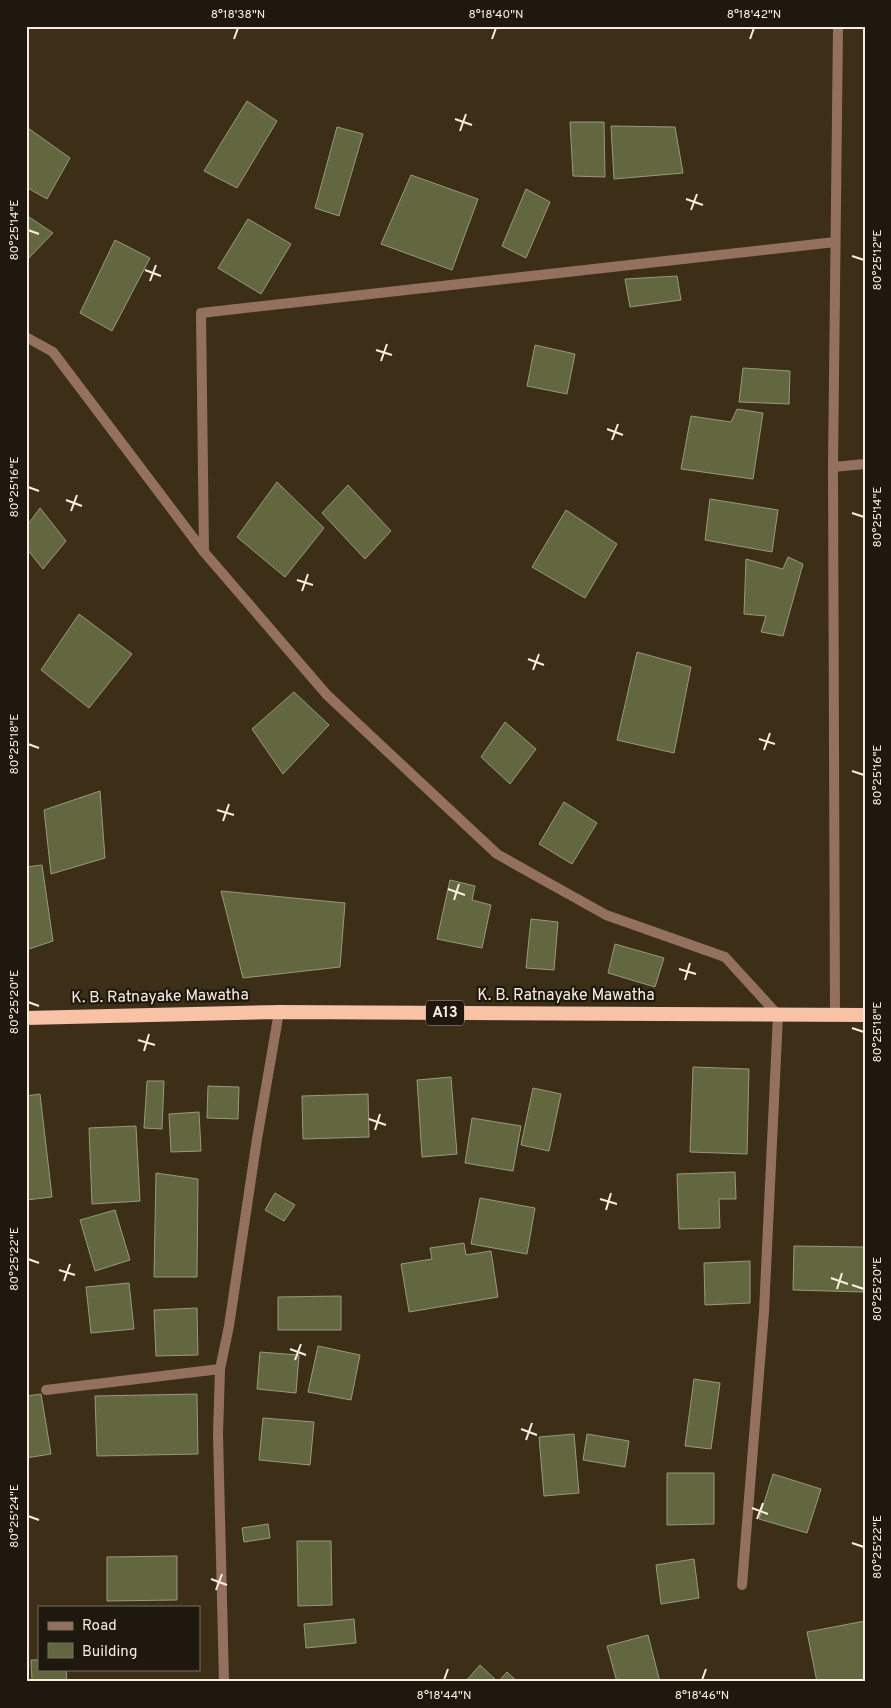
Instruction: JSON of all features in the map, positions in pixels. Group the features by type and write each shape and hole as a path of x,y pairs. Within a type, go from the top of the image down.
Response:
{"highway":[{"name":"K. B. Ratnayake Mawatha","path":"26,1018 279,1012 865,1015"}],"street":[{"path":"835,1016 832,467 838,26"},
{"path":"204,552 201,313 835,242"},
{"path":"26,337 53,352 204,552 326,695 497,854 606,915 725,957 778,1015 764,1312 742,1585"},
{"path":"832,467 865,464"},
{"path":"224,1682 218,1434 220,1369 229,1326 257,1139 279,1012"},
{"path":"46,1390 220,1369"}],"building":[{"path":"247,101 277,121 237,188 204,171"},
{"path":"570,122 604,122 605,177 573,176"},
{"path":"611,126 675,127 683,173 614,179"},
{"path":"337,127 363,134 339,216 315,208"},
{"path":"28,128 70,158 47,199 26,187 26,130"},
{"path":"411,175 478,199 452,270 381,244"},
{"path":"526,189 550,202 526,258 502,246"},
{"path":"26,215 53,233 26,261"},
{"path":"248,219 291,244 261,294 218,268"},
{"path":"115,240 150,258 112,331 80,313"},
{"path":"677,276 681,300 630,307 625,279"},
{"path":"535,345 575,354 567,394 527,386"},
{"path":"743,368 790,371 789,404 739,402"},
{"path":"737,409 763,413 753,479 681,469 691,416 731,422"},
{"path":"277,482 324,528 285,577 237,537"},
{"path":"348,485 391,531 365,559 322,513"},
{"path":"710,499 778,510 772,552 705,540"},
{"path":"40,508 66,541 43,569 26,548 26,527"},
{"path":"566,510 617,544 585,598 532,567"},
{"path":"788,557 803,564 783,636 761,632 766,616 744,614 746,559 783,569"},
{"path":"79,614 132,654 89,708 41,670"},
{"path":"637,652 691,667 674,753 617,740"},
{"path":"294,692 329,725 283,774 252,729"},
{"path":"505,722 536,749 510,784 481,757"},
{"path":"100,791 105,858 51,874 44,810"},
{"path":"564,802 597,823 572,864 539,844"},
{"path":"42,865 53,941 26,950 26,867"},
{"path":"450,880 475,886 472,900 491,905 482,948 437,939"},
{"path":"221,891 345,903 340,967 243,978"},
{"path":"531,919 558,922 554,970 526,968"},
{"path":"615,944 664,958 655,987 608,973"},
{"path":"693,1067 749,1069 747,1154 690,1152"},
{"path":"451,1077 457,1154 422,1157 417,1080"},
{"path":"147,1081 164,1081 162,1129 144,1128"},
{"path":"208,1086 239,1087 238,1119 207,1118"},
{"path":"533,1088 561,1094 549,1151 521,1145"},
{"path":"40,1094 52,1197 26,1200 26,1096"},
{"path":"368,1094 369,1137 303,1139 302,1096"},
{"path":"199,1112 201,1151 171,1152 169,1114"},
{"path":"472,1118 521,1126 513,1171 465,1163"},
{"path":"136,1126 140,1201 92,1204 89,1128"},
{"path":"735,1172 736,1199 719,1199 720,1228 679,1229 677,1174"},
{"path":"156,1173 198,1179 197,1277 154,1277"},
{"path":"275,1193 295,1205 284,1221 265,1210"},
{"path":"480,1198 535,1208 527,1254 471,1244"},
{"path":"115,1210 130,1260 95,1271 80,1220"},
{"path":"464,1243 466,1255 491,1251 498,1297 409,1312 401,1264 432,1259 430,1248"},
{"path":"794,1246 865,1247 864,1292 793,1290"},
{"path":"750,1261 750,1303 705,1305 704,1263"},
{"path":"129,1283 134,1329 91,1333 86,1287"},
{"path":"341,1296 341,1330 278,1330 278,1297"},
{"path":"197,1308 198,1355 156,1356 154,1310"},
{"path":"318,1346 360,1355 351,1400 308,1392"},
{"path":"260,1352 299,1355 296,1393 257,1389"},
{"path":"694,1379 720,1383 711,1449 685,1446"},
{"path":"41,1394 51,1454 26,1458 26,1396"},
{"path":"197,1394 198,1454 97,1456 95,1396"},
{"path":"263,1418 314,1422 310,1465 259,1460"},
{"path":"574,1434 579,1493 544,1496 539,1437"},
{"path":"587,1434 629,1441 625,1467 583,1460"},
{"path":"667,1473 714,1473 714,1524 667,1525"},
{"path":"773,1474 821,1489 807,1533 759,1519"},
{"path":"268,1524 270,1538 244,1542 242,1528"},
{"path":"297,1541 331,1541 332,1605 298,1606"},
{"path":"177,1556 177,1600 107,1601 107,1557"},
{"path":"694,1559 699,1598 661,1604 656,1565"},
{"path":"354,1619 356,1643 306,1648 304,1624"},
{"path":"865,1621 865,1682 817,1682 807,1632"},
{"path":"648,1635 660,1682 617,1682 607,1646"},
{"path":"31,1660 38,1660 38,1670 66,1670 67,1682 32,1682"},
{"path":"480,1665 498,1682 465,1682"},
{"path":"507,1672 518,1682 498,1682"}]}
